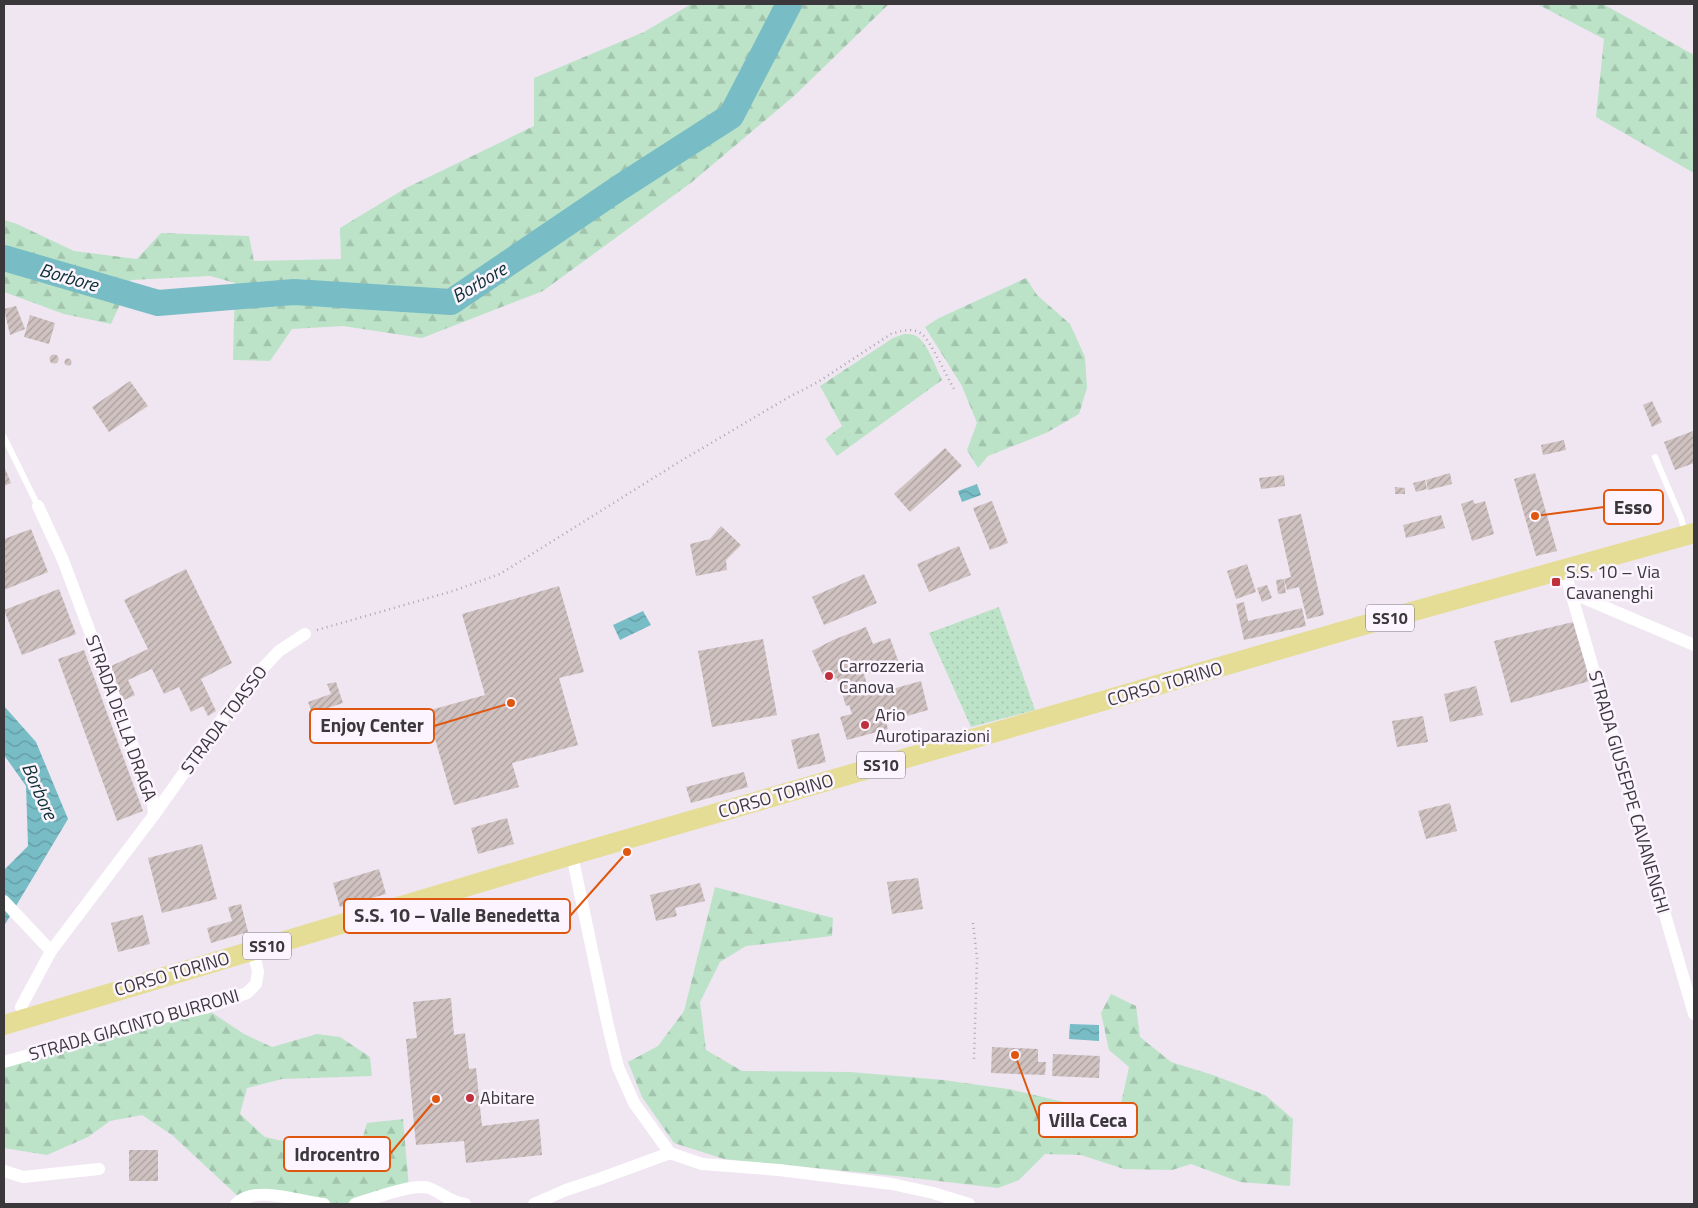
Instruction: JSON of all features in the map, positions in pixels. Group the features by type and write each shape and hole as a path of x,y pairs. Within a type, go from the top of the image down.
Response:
{"main road":[{"name":"CORSO TORINO","path":"4,1025 572,855 1357,627 1690,534"}],"street":[{"name":"STRADA DELLA DRAGA","path":"24,1018 21,1007 52,951 154,815 153,800 146,781 63,560 38,506"},
{"name":"STRADA GIUSEPPE CAVANENGHI","path":"1564,569 1694,1014"},
{"path":"1572,593 1694,645"},
{"name":"STRADA TOASSO","path":"154,815 244,688 279,651 305,634"},
{"path":"572,855 618,1067 634,1103 670,1152 702,1164 779,1170 892,1184 933,1193 968,1204"},
{"path":"4,901 52,951"},
{"name":"STRADA GIACINTO BURRONI","path":"4,1062 150,1020 205,1008 247,993 256,984 258,972 253,950"},
{"path":"534,1204 557,1200 566,1190 598,1180 670,1152"},
{"path":"4,1171 23,1177 99,1168"},
{"path":"355,1204 409,1188 428,1188 444,1197 466,1204"},
{"path":"236,1204 241,1199 266,1194 288,1196 324,1204"}],"lane":[{"path":"4,437 38,506"},
{"path":"1655,456 1681,518 1690,534"}],"path":[{"path":"305,634 453,591 500,574 679,462 818,382 891,334 903,330 913,330 922,334 954,389"},
{"path":"973,923 977,958 974,1059"}],"green space":[{"path":"691,4 889,4 794,96 692,182 543,291 422,338 343,326 292,329 270,361 233,360 235,283 210,276 131,280 111,324 64,314 4,292 4,220 17,224 74,251 137,259 161,233 249,236 254,261 341,259 340,228 406,188 534,126 534,78 644,32"},
{"path":"1537,4 1603,4 1694,55 1694,173 1596,117 1604,39"},
{"path":"1026,278 1037,295 1070,324 1085,357 1087,388 1079,414 1046,433 988,456 978,468 967,450 977,423 962,386 925,327 939,318"},
{"path":"904,334 916,336 923,342 942,380 837,456 825,439 842,426 820,386 893,338"},
{"path":"999,607 1035,710 971,727 929,633"},
{"path":"715,887 833,918 832,936 746,946 720,962 700,1002 706,1050 742,1071 851,1072 943,1080 1008,1089 1081,1106 1120,1108 1129,1067 1109,1050 1101,1013 1111,994 1136,1006 1140,1037 1171,1062 1213,1075 1265,1095 1293,1119 1290,1186 1240,1182 1191,1164 1172,1170 1124,1169 1081,1155 1045,1154 1019,1180 998,1188 724,1159 674,1143 642,1097 628,1062 658,1046 684,1011"},
{"path":"205,1008 244,1034 272,1047 317,1034 340,1037 370,1057 372,1076 282,1079 247,1088 240,1114 265,1137 319,1149 360,1147 367,1123 403,1119 409,1188 355,1204 241,1199 172,1135 142,1115 110,1121 88,1137 47,1155 4,1148 4,1062"}],"water":[{"path":"977,484 981,495 962,502 958,491"},
{"path":"643,611 651,625 620,640 613,625"},
{"path":"4,706 36,742 68,819 4,926 4,870 28,846 26,786 4,755"},
{"path":"1070,1024 1099,1025 1099,1041 1069,1039"}],"building":[{"path":"16,306 25,329 10,335 4,309"},
{"path":"30,315 55,323 49,344 24,337"},
{"path":"54,355 58,359 54,363 50,359"},
{"path":"68,358 72,362 68,366 64,362"},
{"path":"130,381 148,406 109,432 92,407"},
{"path":"1652,401 1662,422 1652,427 1643,405"},
{"path":"1693,431 1694,463 1675,470 1664,442"},
{"path":"1564,440 1566,450 1543,455 1541,445"},
{"path":"945,448 962,466 910,512 894,494"},
{"path":"4,466 11,483 4,486"},
{"path":"1450,473 1452,484 1428,490 1426,480"},
{"path":"1535,473 1557,551 1536,556 1514,479"},
{"path":"1284,475 1285,486 1261,489 1259,478"},
{"path":"1425,480 1427,489 1416,492 1413,483"},
{"path":"1395,487 1405,488 1405,494 1395,494"},
{"path":"1473,500 1475,504 1485,501 1494,534 1472,541 1461,504"},
{"path":"992,501 1008,543 990,550 973,508"},
{"path":"1301,514 1324,615 1307,619 1299,587 1287,590 1284,579 1291,577 1278,519"},
{"path":"1441,515 1445,528 1406,538 1403,525"},
{"path":"721,526 741,545 726,560 727,570 696,576 690,544 710,539"},
{"path":"31,529 48,572 4,590 4,539"},
{"path":"959,546 971,575 929,592 917,564"},
{"path":"1247,564 1256,592 1236,599 1227,571"},
{"path":"186,569 232,663 201,679 216,711 208,716 203,706 191,712 179,687 164,694 152,669 128,680 135,695 122,701 111,666 148,649 124,600"},
{"path":"864,574 877,603 824,625 812,597"},
{"path":"1284,579 1286,593 1278,594 1276,580"},
{"path":"1267,585 1272,598 1262,602 1257,588"},
{"path":"559,586 584,672 559,678 578,745 512,763 519,787 454,805 427,711 485,695 462,614"},
{"path":"59,589 76,634 22,655 4,610"},
{"path":"1244,602 1248,621 1302,608 1306,626 1244,640 1236,604"},
{"path":"1573,622 1590,681 1511,703 1494,641"},
{"path":"866,627 873,644 890,638 899,663 864,675 871,695 921,681 928,710 886,722 888,729 847,740 840,717 852,714 849,705 846,706 837,678 826,682 812,651 833,640"},
{"path":"763,639 777,715 712,727 698,651"},
{"path":"84,650 143,811 117,821 58,659"},
{"path":"336,682 343,703 312,713 308,702 331,694 327,684"},
{"path":"1476,686 1483,715 1450,722 1444,694"},
{"path":"1423,716 1428,742 1397,747 1392,721"},
{"path":"819,733 826,762 798,769 791,740"},
{"path":"744,772 748,787 691,803 686,787"},
{"path":"1450,803 1457,831 1426,839 1418,811"},
{"path":"507,818 514,844 478,854 471,828"},
{"path":"202,844 217,899 162,913 148,858"},
{"path":"379,869 386,894 340,907 333,883"},
{"path":"918,878 923,909 892,914 887,882"},
{"path":"700,883 705,901 675,908 677,916 656,921 650,895"},
{"path":"241,904 248,932 211,943 207,928 232,921 228,907"},
{"path":"143,915 150,944 118,952 111,923"},
{"path":"451,998 454,1035 465,1033 469,1069 476,1068 482,1126 539,1119 542,1155 466,1163 464,1141 416,1145 406,1039 417,1038 413,1002"},
{"path":"992,1047 1038,1049 1038,1062 1046,1062 1045,1075 991,1073"},
{"path":"1053,1054 1100,1056 1099,1078 1052,1076"},
{"path":"129,1150 158,1150 158,1181 129,1181"}],"waterway":[{"name":"Borbore","path":"4,258 158,303 294,292 451,302 619,188 731,116 789,4"}],"place":[{"name":"Esso","path":"1535,516"},
{"name":"S.S. 10 – Via Cavanenghi","path":"1556,582"},
{"name":"Carrozzeria Canova","path":"829,676"},
{"name":"Enjoy Center","path":"511,703"},
{"name":"Ario Aurotiparazioni","path":"865,725"},
{"name":"S.S. 10 – Valle Benedetta","path":"627,852"},
{"name":"Villa Ceca","path":"1015,1055"},
{"name":"Abitare","path":"470,1098"},
{"name":"Idrocentro","path":"436,1099"}]}
